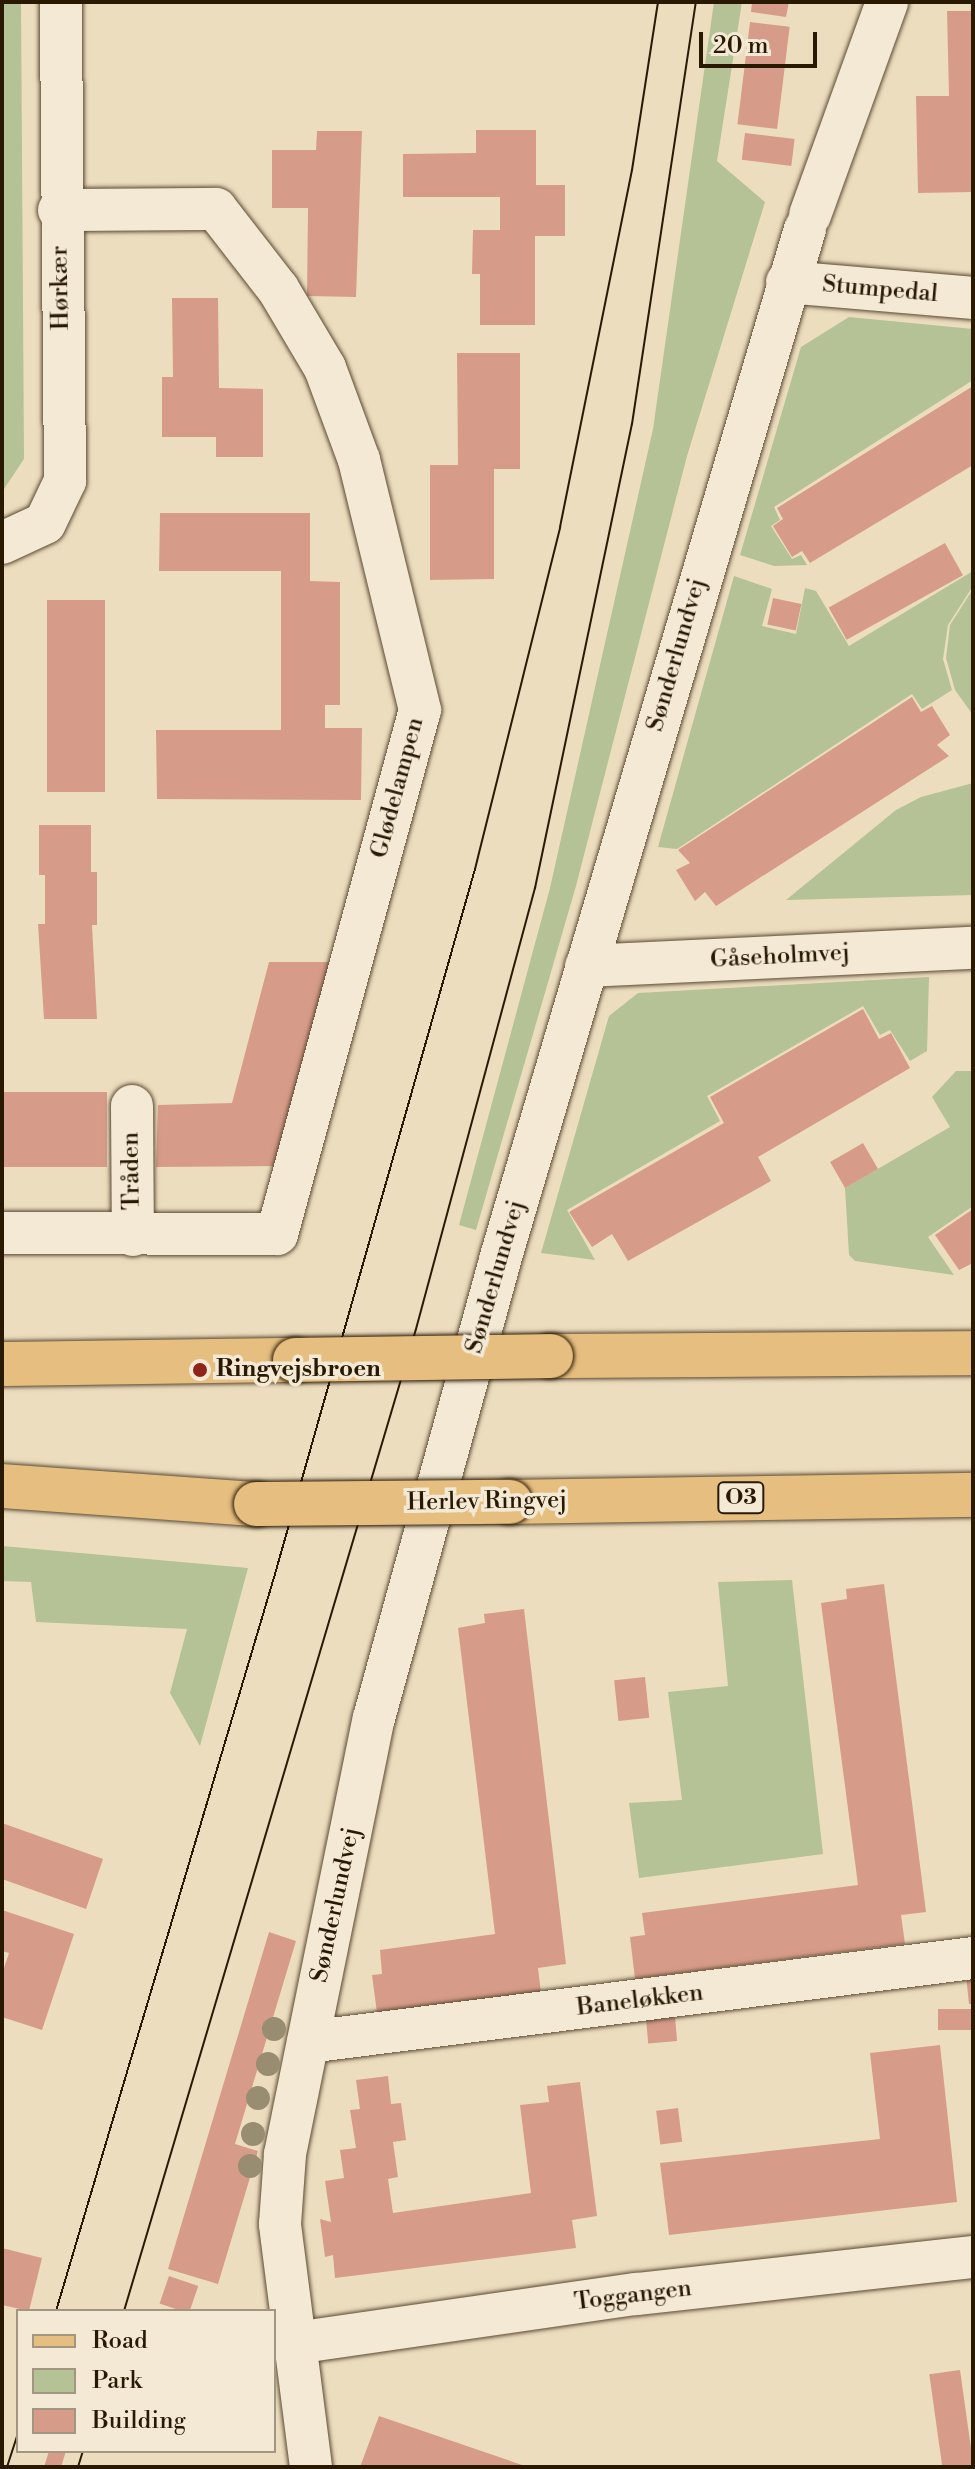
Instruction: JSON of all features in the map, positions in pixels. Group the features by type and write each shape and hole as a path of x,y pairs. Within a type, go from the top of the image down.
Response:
{"main road":[{"path":"2,1364 973,1353"},
{"name":"Herlev Ringvej","path":"2,1486 256,1504 973,1495"}],"street":[{"name":"Hørkær","path":"2,543 45,523 65,481 59,210 61,2"},
{"name":"Sønderlundvej","path":"311,2467 280,2224 285,2154 390,1646 787,282 887,2"},
{"name":"Glødelampen","path":"2,1233 277,1234 420,710 359,460 325,368 278,289 216,209 59,210"},
{"name":"Stumpedal","path":"787,282 973,298"},
{"name":"Gåseholmvej","path":"586,966 973,948"},
{"name":"Tråden","path":"132,1106 133,1235"},
{"name":"Baneløkken","path":"308,2042 973,1958"},
{"name":"Toggangen","path":"295,2343 637,2294 973,2257"}],"green space":[{"path":"2,2 21,2 24,459 2,492"},
{"path":"714,2 742,2 717,161 765,202 687,456 576,886 476,1230 459,1225 550,888 653,429"},
{"path":"849,317 973,329 973,380 774,507 780,520 771,526 792,559 801,555 807,565 774,566 740,555 801,347"},
{"path":"973,571 973,586 948,625 943,659 952,690 922,709 912,694 677,849 658,847 734,576 772,589 762,626 796,634 805,588 816,591 849,646"},
{"path":"973,589 973,715 955,690 946,658 950,625"},
{"path":"973,783 973,895 786,900 896,810 921,797"},
{"path":"929,977 927,1051 910,1061 890,1030 880,1035 863,1006 707,1096 720,1121 567,1210 595,1260 541,1253 609,1016 638,993"},
{"path":"956,1071 973,1071 973,1206 928,1237 954,1275 855,1261 849,1255 845,1188 950,1127 932,1097"},
{"path":"2,1546 248,1568 200,1746 170,1693 187,1629 36,1622 31,1582 2,1581"},
{"path":"792,1580 823,1854 639,1878 629,1803 682,1800 668,1692 728,1686 718,1582"}],"building":[{"path":"752,2 789,2 786,17 751,12"},
{"path":"947,11 973,11 973,192 918,193 916,96 949,96"},
{"path":"750,22 790,27 777,129 737,124"},
{"path":"476,130 536,130 536,185 565,185 565,236 535,236 535,325 480,325 480,274 472,274 473,230 500,230 500,197 403,197 403,154 476,153"},
{"path":"317,131 362,131 356,297 307,296 308,208 272,208 272,150 316,150"},
{"path":"745,133 795,139 791,166 742,160"},
{"path":"172,298 218,298 219,388 263,389 263,457 216,457 216,437 162,437 162,377 173,377"},
{"path":"457,353 520,353 520,469 494,469 494,579 430,580 430,465 458,465"},
{"path":"973,386 973,465 810,563 802,551 792,557 773,526 783,519 777,508"},
{"path":"160,513 310,513 310,581 340,582 340,705 325,705 325,728 362,728 361,800 157,799 156,730 281,730 281,571 159,571"},
{"path":"945,543 963,575 847,640 829,607"},
{"path":"773,598 801,604 796,630 767,624"},
{"path":"47,600 105,600 105,792 47,792"},
{"path":"912,697 921,712 932,706 950,735 937,745 949,756 716,906 705,892 695,901 676,870 690,863 678,850"},
{"path":"39,825 91,825 91,872 97,872 97,925 92,925 97,1019 44,1019 38,924 45,924 45,875 39,875"},
{"path":"269,962 332,962 278,1166 156,1167 158,1105 232,1103"},
{"path":"863,1009 879,1039 891,1033 910,1068 758,1157 771,1181 628,1261 612,1234 592,1247 569,1212 724,1123 710,1097"},
{"path":"2,1092 107,1092 107,1167 2,1167"},
{"path":"863,1143 878,1169 845,1188 830,1162"},
{"path":"973,1209 973,1263 959,1270 935,1235"},
{"path":"884,1584 926,1912 901,1915 905,1944 635,1979 630,1937 645,1935 642,1913 858,1885 821,1603 847,1599 846,1589"},
{"path":"524,1609 566,1964 538,1968 541,1993 377,2013 372,1975 382,1974 380,1950 495,1934 458,1628 485,1623 484,1614"},
{"path":"645,1677 649,1718 618,1721 614,1680"},
{"path":"2,1823 103,1859 86,1909 2,1879"},
{"path":"2,1910 74,1934 42,2030 2,2017 2,1974 9,1953 2,1951"},
{"path":"269,1932 296,1941 235,2144 258,2151 218,2284 168,2269"},
{"path":"973,1974 973,2004 969,2004 966,1975"},
{"path":"938,2009 973,2009 973,2030 938,2030"},
{"path":"675,2017 677,2041 648,2043 646,2020"},
{"path":"940,2045 957,2202 669,2235 660,2163 880,2139 870,2053"},
{"path":"388,2076 391,2104 401,2103 406,2140 393,2142 398,2177 388,2179 393,2213 531,2193 520,2105 549,2102 547,2086 580,2082 597,2216 572,2220 576,2248 335,2278 333,2255 325,2257 320,2219 331,2222 325,2181 344,2178 340,2150 356,2148 350,2110 360,2109 356,2080"},
{"path":"678,2108 682,2142 660,2144 656,2111"},
{"path":"2,2248 42,2258 29,2309 2,2305"},
{"path":"169,2276 198,2286 190,2309 176,2309 160,2303"},
{"path":"960,2370 973,2467 942,2467 929,2374"},
{"path":"379,2416 528,2467 360,2467"},
{"path":"48,2453 65,2453 61,2467 44,2467"}],"tram line":[{"path":"57,2309 275,1574 475,869 560,527 632,170 658,2"},
{"path":"125,2309 416,1329 535,888 632,424 696,2"},
{"path":"7,2467 16,2439"},
{"path":"78,2467 82,2453"}],"place":[{"name":"Ringvejsbroen","path":"200,1370"}]}
